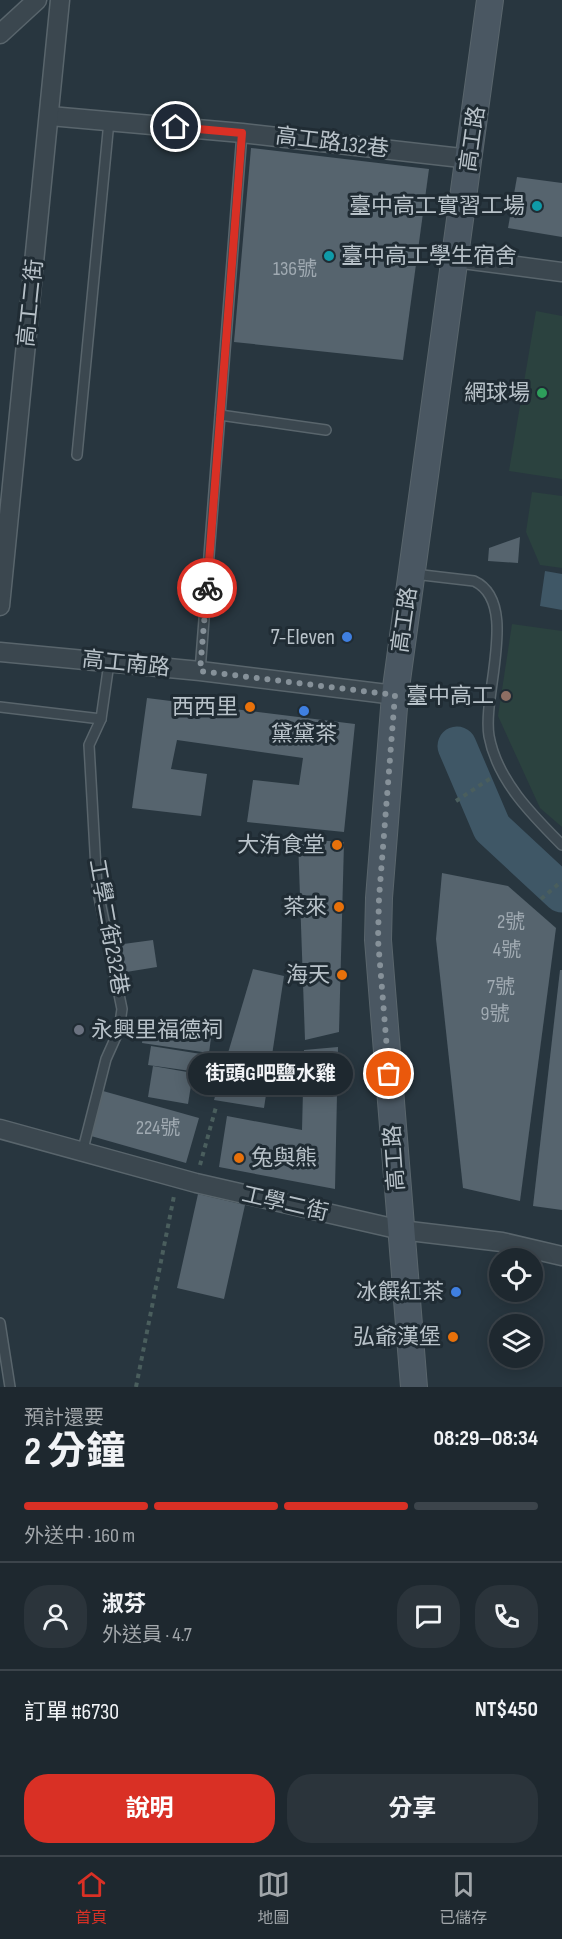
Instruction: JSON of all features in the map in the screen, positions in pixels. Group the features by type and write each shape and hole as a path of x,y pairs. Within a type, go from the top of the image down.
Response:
{"street":[{"path":"0,34 37,0"},
{"name":"高工二街","path":"0,606 60,0"},
{"name":"高工路","path":"414,1387 378,940 379,898 395,695 490,0"},
{"name":"高工路132巷","path":"50,116 242,133 470,159"},
{"path":"455,258 562,272"},
{"name":"高工南路","path":"0,652 200,671 395,695"},
{"name":"工學二街","path":"4,1134 196,1184 401,1230 502,1242 562,1256"}],"lane":[{"path":"78,455 109,121"},
{"path":"200,671 242,133"},
{"path":"220,415 326,430"},
{"path":"412,573 474,581 481,584 492,596 497,623 488,711 489,737 502,771 529,812 562,844"},
{"name":"工學二街232巷","path":"82,1153 106,1059 119,1030 122,1009 97,887 89,745 101,719 109,663"},
{"path":"0,707 101,719"},
{"path":"0,1323 10,1387"}],"path":[{"path":"456,801 502,771"},
{"path":"541,899 562,881"},
{"path":"196,1184 216,1107"},
{"path":"136,1387 177,1178"}],"green space":[{"name":"網球場","path":"536,311 562,316 562,479 509,471"},
{"path":"532,492 562,496 562,568 540,565 526,532"},
{"path":"512,624 562,631 562,827 540,808 498,716"}],"water":[{"path":"545,571 562,574 562,610 540,606"}],"building":[{"name":"臺中高工學生宿舍","path":"251,148 429,169 403,360 234,342"},
{"name":"臺中高工實習工場","path":"517,177 562,183 562,237 508,228"},
{"path":"520,537 518,563 488,561 489,548"},
{"path":"147,698 355,724 344,832 247,822 253,780 299,785 303,758 177,740 171,769 207,774 201,816 132,808"},
{"path":"298,839 344,842 339,1032 305,1040"},
{"path":"442,873 508,886 556,928 520,1201 463,1188 436,939"},
{"path":"153,940 157,967 120,973 116,945"},
{"path":"253,969 284,976 264,1108 214,1100"},
{"path":"560,970 562,970 562,1210 533,1206"},
{"path":"144,1027 211,1038 209,1053 142,1043"},
{"path":"151,1046 201,1054 198,1072 148,1065"},
{"path":"338,1047 335,1189 219,1167 227,1116 302,1130 304,1050"},
{"path":"153,1066 193,1073 188,1104 148,1097"},
{"path":"103,1091 199,1118 186,1163 91,1136"},
{"path":"198,1194 245,1205 224,1299 177,1288"}],"waterway":[{"path":"457,746 492,828 562,893"}],"way so far":[{"path":"207,588 200,671 395,695 379,898 378,940 389,1074"}],"place":[{"name":"臺中高工實習工場","path":"537,206"},
{"name":"臺中高工學生宿舍","path":"329,256"},
{"name":"網球場","path":"542,393"},
{"name":"7-Eleven","path":"347,637"},
{"name":"臺中高工","path":"506,696"},
{"name":"西西里","path":"250,707"},
{"name":"黛黛茶","path":"304,711"},
{"name":"大洧食堂","path":"337,845"},
{"name":"茶來","path":"339,907"},
{"name":"海天","path":"342,975"},
{"name":"永興里福德祠","path":"79,1030"},
{"name":"街頭G吧鹽水雞","path":"389,1074"},
{"name":"兔與熊","path":"239,1158"},
{"name":"冰饌紅茶","path":"456,1292"},
{"name":"弘爺漢堡","path":"453,1337"}],"route":[{"path":"176,127 242,133 207,588"}]}
